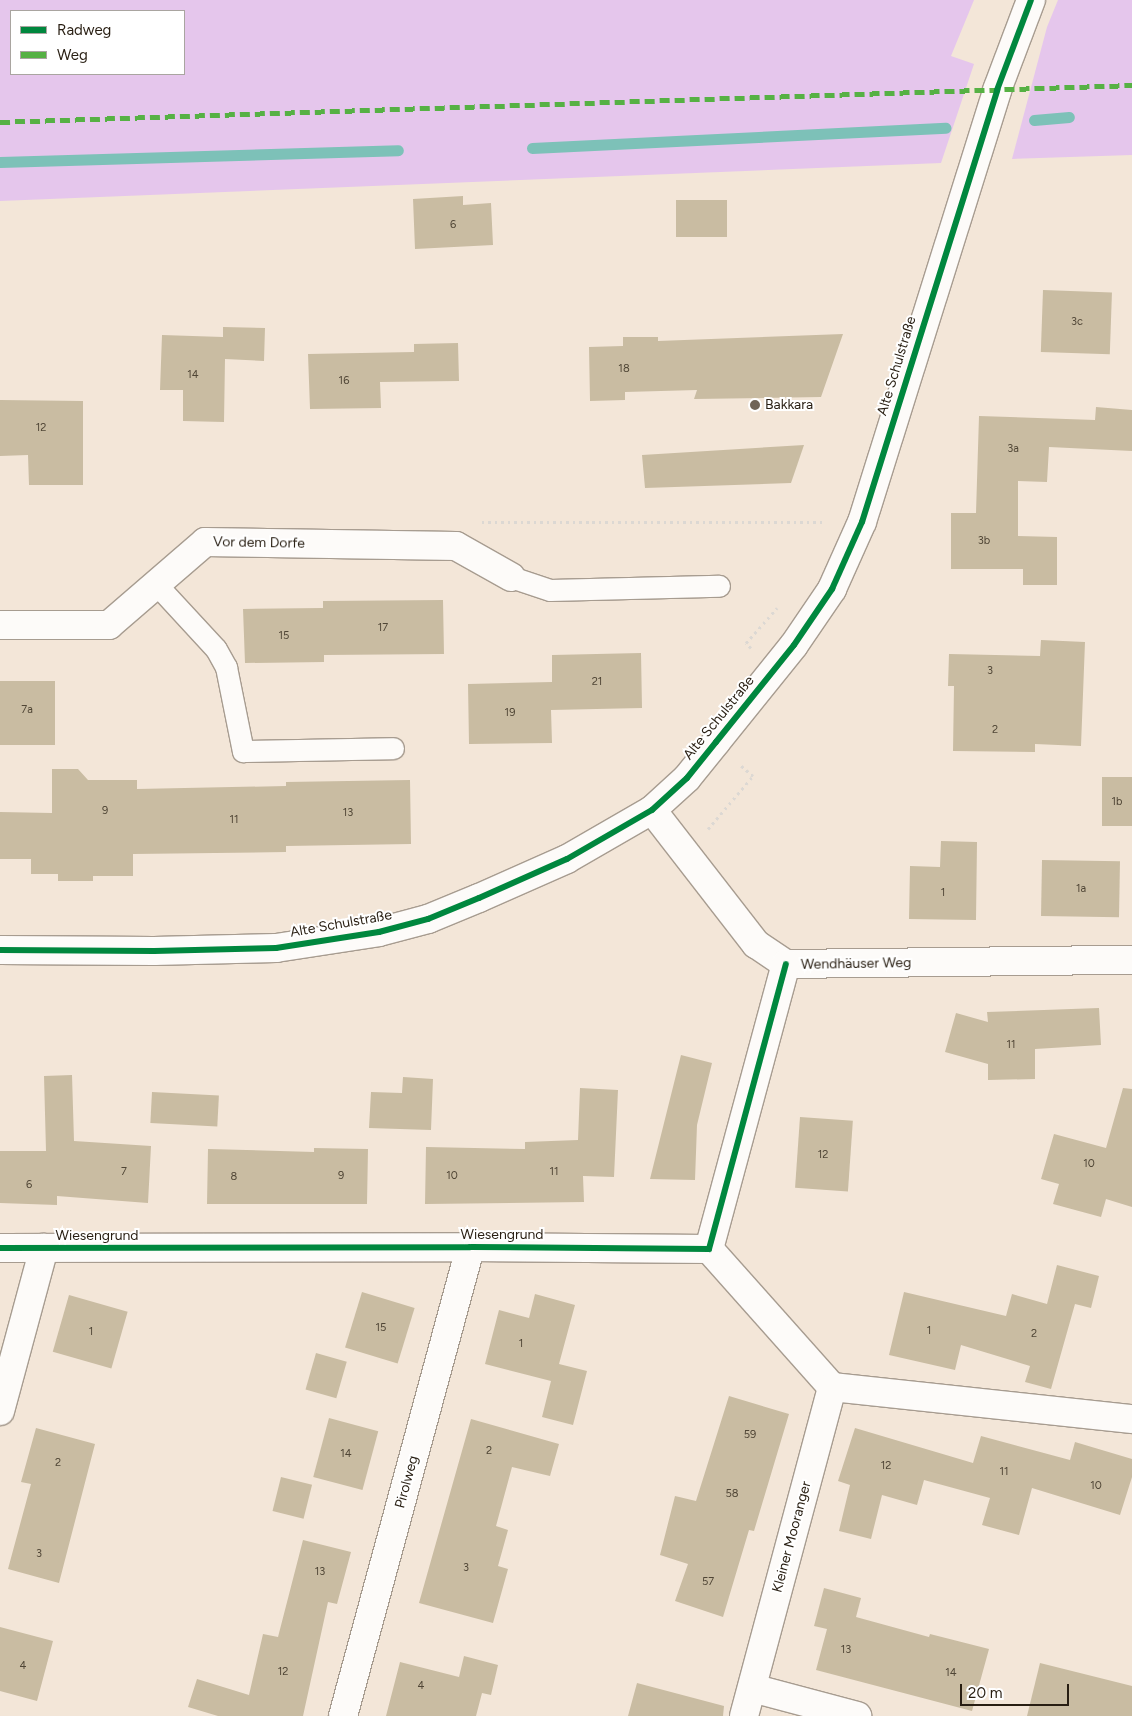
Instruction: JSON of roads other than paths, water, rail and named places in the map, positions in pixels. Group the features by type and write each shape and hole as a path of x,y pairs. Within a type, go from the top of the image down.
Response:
{"street":[{"name":"Alte Schulstraße","path":"0,950 171,951 276,948 379,932 428,918 479,898 567,859 652,810 687,778 794,645 832,589 862,522 996,90 1031,0"},
{"name":"Vor dem Dorfe","path":"0,625 109,625 205,542 456,546 511,577"},
{"name":"Wendhäuser Weg","path":"652,810 756,944 786,964 1132,960"},
{"path":"786,964 709,1249 832,1387 1132,1419"},
{"name":"Wiesengrund","path":"0,1248 470,1247 709,1249"},
{"name":"Pirolweg","path":"344,1716 470,1247"},
{"path":"0,1411 44,1248"},
{"name":"Kleiner Mooranger","path":"744,1716 832,1387"},
{"path":"752,1688 857,1716"}],"lane":[{"path":"511,577 550,590 719,586"},
{"path":"156,584 216,648 226,667 243,751 393,748"}],"waterway":[{"path":"1034,120 1069,117"},
{"path":"532,148 946,128"},
{"path":"0,162 398,150"}],"place":[{"name":"Bakkara","path":"755,405"}]}
